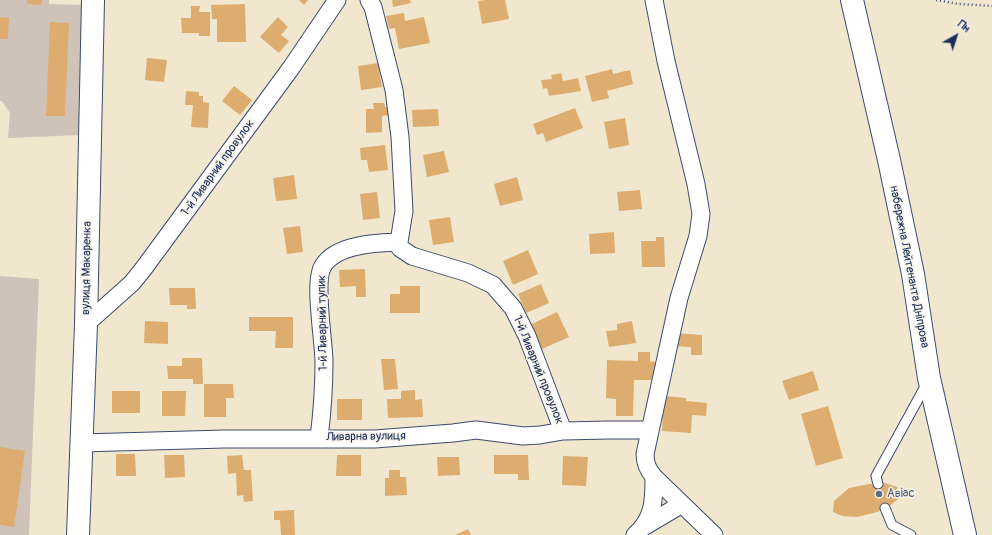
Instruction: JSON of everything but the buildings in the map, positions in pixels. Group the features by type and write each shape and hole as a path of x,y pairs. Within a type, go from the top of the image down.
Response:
{"main road":[{"name":"вулиця Макаренка","path":"78,535 86,324 93,0"},
{"name":"набережна Лейтенанта Дніпрова","path":"852,0 889,160 913,274 929,378 965,535"}],"street":[{"name":"1-й Ливарний провулок","path":"86,324 132,283 144,268 291,68 337,0"},
{"path":"369,0 373,7 394,90 400,137 404,212 399,242"},
{"path":"654,0 666,61 696,184 701,214 698,236 678,298 645,459 648,471 714,535"},
{"name":"1-й Ливарний провулок","path":"399,242 400,248 412,256 468,273 493,285 512,308 527,336 564,432"},
{"name":"1-й Ливарний тупик","path":"319,438 324,344 319,275 323,265 330,258 344,250 373,244 399,242"},
{"name":"Ливарна вулиця","path":"81,443 224,439 319,438 350,440 476,430 523,436 564,432 650,430"},
{"path":"640,531 651,510 654,496 654,477"},
{"path":"640,531 682,504"}],"lane":[{"path":"878,484 876,476 929,378"},
{"path":"885,508 892,525 911,535"}],"path":[{"path":"936,0 959,4 992,6"}],"shaded area":[{"path":"0,0 49,0 49,4 86,5 81,135 8,138 10,113 2,101 0,101"},
{"path":"0,276 39,279 29,535 0,535"}],"place":[{"name":"Авіас","path":"879,494"}]}
